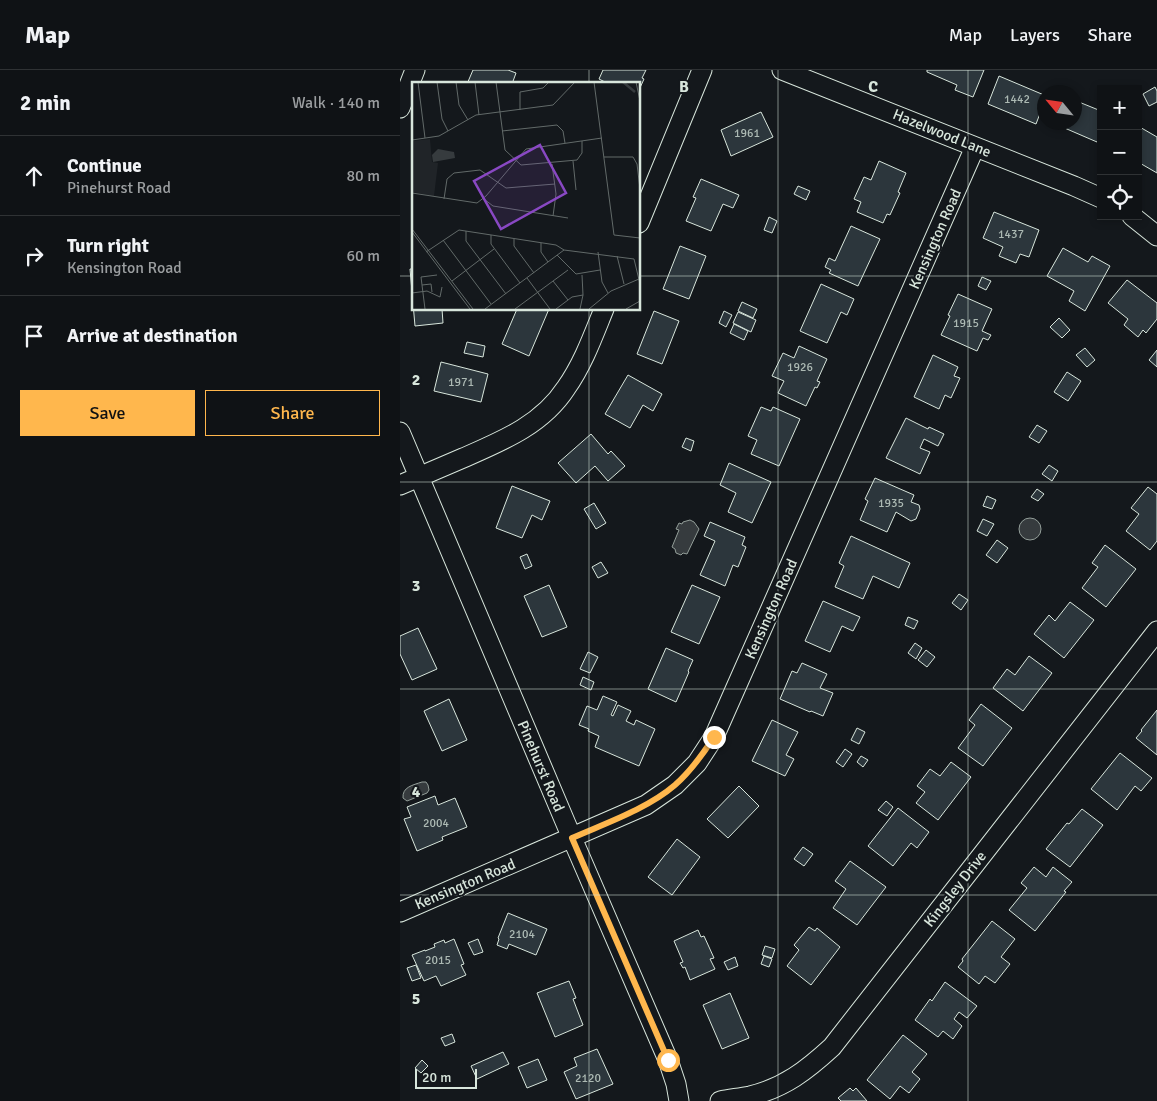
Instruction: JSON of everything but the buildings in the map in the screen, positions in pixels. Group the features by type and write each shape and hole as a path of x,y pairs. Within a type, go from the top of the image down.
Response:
{"street":[{"path":"400,108 415,70"},
{"path":"640,221 702,70"},
{"name":"Hazelwood Lane","path":"782,70 1097,196"},
{"name":"Kensington Road","path":"400,912 646,805 675,785 697,763 714,737 975,146"},
{"path":"1137,220 1157,236"},
{"path":"400,485 516,434 546,411 565,390 580,365 604,310"},
{"name":"Pinehurst Road","path":"400,432 668,1060 679,1101"},
{"name":"Kingsley Drive","path":"720,1101 764,1092 790,1081 812,1066 832,1047 1157,631"}],"shaded area":[{"path":"1030,518 1038,521 1041,529 1038,537 1030,540 1022,537 1019,529 1022,521"},
{"path":"690,520 699,529 687,554 683,553 681,555 676,553 672,547 679,530 676,529 679,523 682,524"},
{"path":"426,782 428,785 429,790 427,793 407,801 403,798 406,789"}],"route":[{"path":"668,1060 572,838 646,805 675,785 697,763 714,737"}]}
